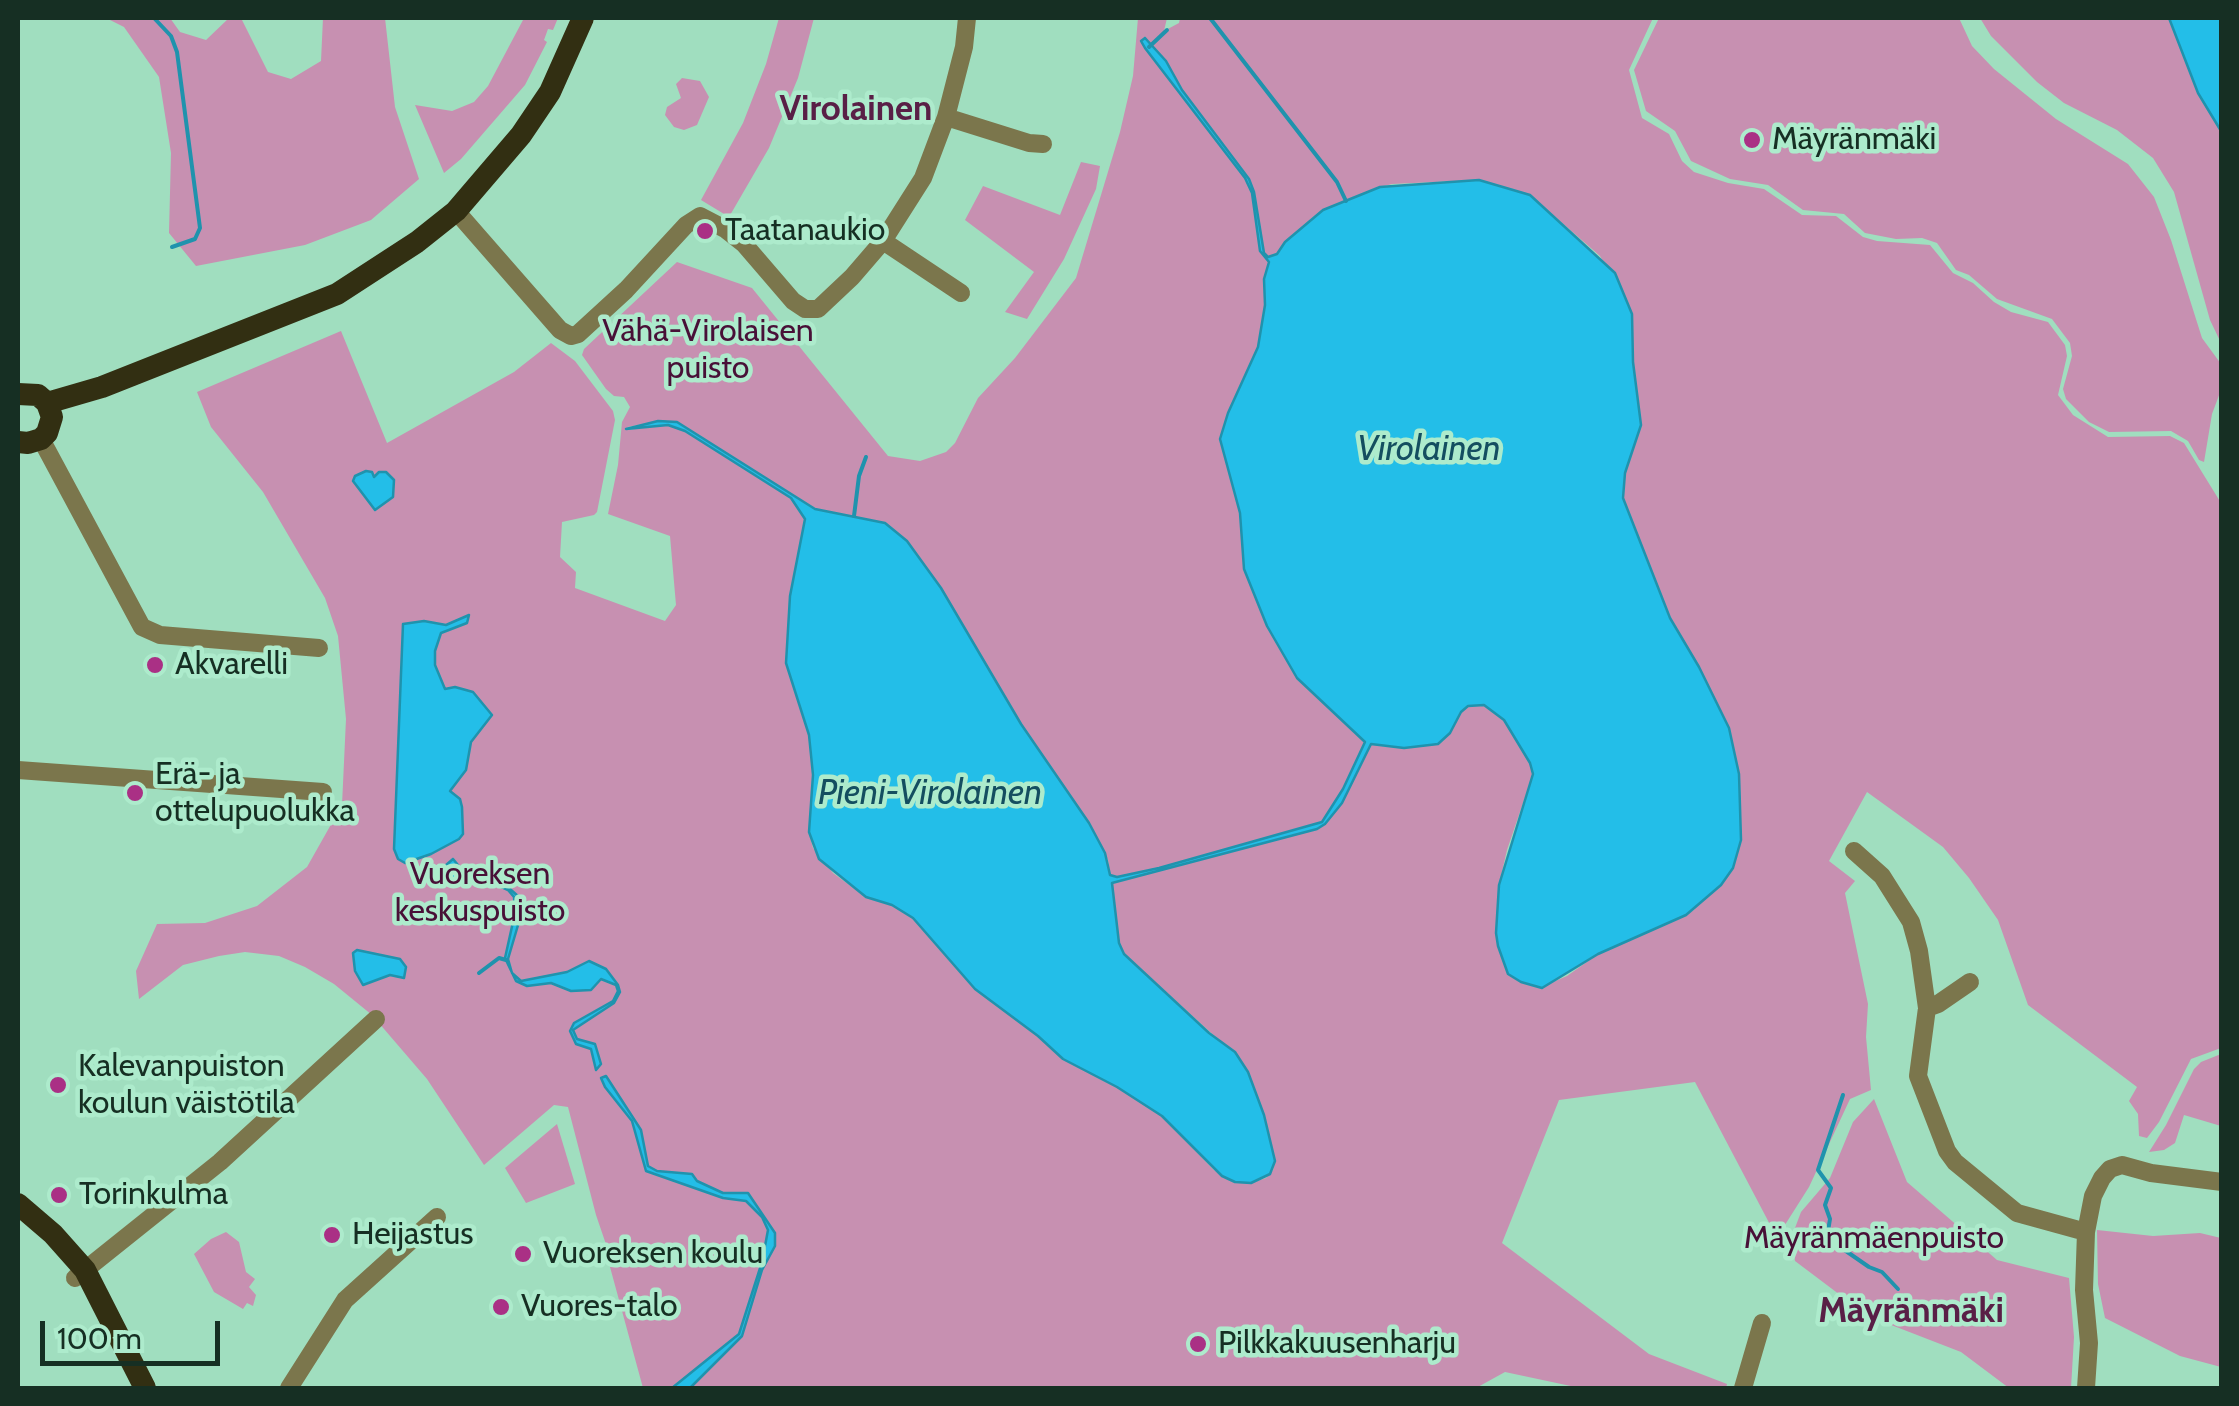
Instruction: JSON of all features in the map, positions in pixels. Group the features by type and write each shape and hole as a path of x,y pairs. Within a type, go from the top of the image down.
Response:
{"main road":[{"path":"49,410 337,294 386,263 456,210 537,112 572,49 584,18"},
{"path":"18,394 38,395 49,410 47,433 29,440"},
{"path":"18,1204 53,1234 146,1388"},
{"path":"18,1220 80,1274 130,1388"}],"street":[{"path":"456,210 560,330 571,336 626,290 695,218 706,216 744,244 793,300 811,310 826,302 883,242 922,178 946,117 967,18"},
{"path":"946,117 1029,143 1044,144"},
{"path":"883,242 961,294"},
{"path":"29,440 137,621 160,635 319,648"},
{"path":"18,770 323,792"},
{"path":"1854,851 1882,876 1910,922 1919,951 1926,1008 1918,1076 1947,1151 2017,1214 2086,1232"},
{"path":"1926,1008 1970,982"},
{"path":"80,1274 204,1176 376,1018"},
{"path":"2086,1388 2086,1232 2096,1188 2113,1167 2222,1182"},
{"path":"289,1388 345,1300 437,1217"},
{"path":"1743,1388 1762,1323"}],"green space":[{"path":"106,18 170,18 180,32 206,40 229,18 241,18 268,72 291,79 321,61 323,18 385,18 395,107 419,179 371,220 305,245 196,266 169,233 171,153 159,77 124,27"},
{"path":"520,18 558,18 553,30 548,29 544,40 547,42 525,85 461,159 444,173 415,105 452,111 474,102 488,86 523,20"},
{"path":"779,18 814,18 798,78 769,148 729,217 701,200 743,123"},
{"path":"1138,18 1167,18 1164,31 1179,23 1180,18 1653,18 1629,70 1642,118 1669,134 1682,161 1694,172 1764,189 1802,215 1836,216 1863,237 1930,245 1953,273 1973,283 1994,302 2011,312 2048,322 2065,345 2067,356 2058,395 2073,415 2108,437 2170,436 2184,443 2221,503 2221,1048 2191,1059 2147,1138 2139,1136 2138,1114 2129,1101 2137,1087 2028,1005 1998,920 1969,878 1943,847 1867,792 1829,861 1855,881 1845,893 1868,1004 1866,1037 1871,1090 1850,1099 1809,1187 1783,1228 1775,1234 1695,1082 1559,1100 1502,1243 1649,1354 1727,1384 1726,1388 1580,1388 1505,1372 1476,1388 643,1388 568,1107 554,1105 484,1165 427,1079 372,1015 334,984 305,967 279,956 245,952 219,956 183,965 139,999 136,971 157,924 205,923 257,906 307,867 342,805 346,719 338,636 325,598 263,492 211,427 197,392 341,331 387,443 514,372 551,343 575,361 613,411 615,420 597,512 562,522 560,557 576,572 575,588 665,621 676,605 670,536 608,514 622,422 630,407 624,397 614,396 606,389 582,355 584,349 677,262 752,288 888,456 920,461 946,452 955,443 978,398 1015,358 1076,278 1133,76","holes":["1141,41 1149,42 1249,179 1268,257 1277,254 1313,217 1373,189 1392,184 1479,180 1530,195 1600,256 1632,314 1641,425 1625,473 1623,498 1670,618 1729,728 1739,774 1740,801 1694,910 1598,954 1567,976 1539,988 1508,974 1496,933 1499,885 1533,774 1531,763 1504,720 1484,705 1468,706 1461,712 1443,741 1389,747 1371,744 1342,803 1317,829 1112,883 1119,943 1124,954 1241,1060 1248,1072 1275,1161 1266,1178 1251,1183 1235,1182 1214,1170 1162,1116 1063,1059 975,989 913,918 866,897 833,873 813,848 809,832 813,762 806,721 786,657 790,596 806,524 803,514 792,498 685,431 668,425 626,430 658,421 677,422 815,509 885,523 907,541 941,588 1021,724 1089,823 1108,860 1110,875 1159,868 1322,822 1365,742 1297,678 1267,626 1244,569 1240,513 1220,440 1258,347 1269,262 1260,251 1252,193 1245,178"]},
{"path":"1659,18 1959,18 1972,46 1994,69 2056,119 2128,164 2154,197 2202,338 2221,364 2221,390 2212,414 2204,462 2188,441 2171,431 2109,432 2089,422 2066,399 2063,389 2072,356 2070,343 2052,319 1997,299 1969,275 1956,270 1937,243 1865,233 1844,214 1803,210 1768,185 1730,179 1691,161 1675,131 1646,111 1634,70"},
{"path":"1980,18 2169,18 2221,131 2221,343 2210,320 2174,192 2153,158 2117,130 2064,103 2037,82 1991,36"},
{"path":"682,78 700,81 709,97 697,125 684,130 674,127 665,115 667,107 681,98 676,84"},
{"path":"1081,162 1100,166 1096,189 1064,259 1027,319 1005,312 1034,272 965,220 983,186 1060,215"},
{"path":"2221,1054 2221,1126 2184,1115 2175,1143 2164,1150 2149,1152 2194,1069"},
{"name":"Mäyränmäenpuisto","path":"1874,1099 1907,1182 1997,1260 2069,1278 2074,1337 2071,1388 2009,1388 1961,1352 1868,1316 1795,1261 1792,1236 1801,1212 1830,1178 1853,1122"},
{"path":"557,1124 575,1184 526,1203 505,1168"},
{"path":"2097,1230 2153,1236 2200,1233 2221,1238 2221,1367 2180,1356 2105,1318 2098,1284"},
{"path":"226,1232 239,1242 246,1272 255,1279 249,1287 256,1295 253,1306 247,1303 243,1309 214,1292 194,1254"}],"water":[{"path":"2169,18 2221,18 2221,131 2198,93"},
{"name":"Virolainen","path":"1145,38 1166,61 1182,90 1249,179 1268,257 1277,254 1285,242 1323,210 1380,187 1479,180 1530,195 1615,273 1632,314 1641,425 1625,473 1623,498 1670,618 1729,728 1739,774 1741,840 1733,868 1721,885 1686,915 1598,954 1542,988 1508,974 1498,946 1499,885 1533,774 1504,720 1484,705 1468,706 1438,744 1404,748 1371,744 1342,803 1317,829 1112,883 1119,943 1124,954 1235,1052 1248,1072 1275,1161 1270,1174 1251,1183 1222,1176 1162,1116 1063,1059 975,989 913,918 892,905 866,897 819,859 809,832 813,775 809,735 786,663 790,596 805,519 791,498 685,431 668,425 626,429 658,421 677,422 815,509 885,523 907,541 941,588 1021,724 1089,823 1105,853 1110,875 1159,868 1322,822 1365,742 1297,678 1267,626 1244,569 1240,513 1220,439 1258,347 1269,262 1260,251 1252,193 1245,178 1145,48 1141,41"},
{"path":"366,471 374,477 386,472 394,480 393,497 375,510 353,481"},
{"path":"469,615 467,623 441,633 435,651 435,665 445,689 455,687 473,692 492,715 471,742 466,770 450,791 460,799 463,834 431,854 405,863 398,859 394,849 403,624 424,621 446,625"},
{"path":"453,859 468,877 501,881 519,897 521,915 508,959 512,972 505,958 515,913 514,897 495,884 451,880 435,883 433,878"},
{"path":"357,950 400,959 406,967 404,978 390,975 363,985 355,971 353,953"},
{"path":"589,961 606,969 618,985 620,992 614,1003 573,1030 577,1039 595,1044 601,1064 596,1070 591,1049 576,1044 570,1031 574,1023 613,1001 618,991 616,985 601,979 591,990 571,991 551,983 527,986 516,981 512,973 521,981 567,972"},
{"path":"606,1076 641,1130 648,1166 657,1171 692,1174 697,1181 723,1193 748,1193 775,1233 775,1246 762,1270 742,1336 690,1388 672,1388 739,1334 768,1230 762,1217 746,1201 723,1198 646,1171 632,1121 605,1087 601,1078"}],"waterway":[{"path":"154,18 171,36 177,52 200,228 195,239 172,247"},
{"path":"1210,18 1337,182 1346,201"},
{"path":"1149,47 1167,30"},
{"path":"854,516 859,476 866,457"},
{"path":"479,973 499,958 506,960"},
{"path":"1843,1095 1818,1170 1831,1188 1825,1205 1830,1219 1828,1231 1843,1249 1882,1272 1898,1289"}],"place":[{"name":"Mäyränmäki","path":"1752,140"},
{"name":"Taatanaukio","path":"705,231"},
{"name":"Akvarelli","path":"155,665"},
{"name":"Erä- ja ottelupuolukka","path":"135,793"},
{"name":"Kalevanpuiston koulun väistötila","path":"58,1085"},
{"name":"Torinkulma","path":"59,1195"},
{"name":"Heijastus","path":"332,1235"},
{"name":"Vuoreksen koulu","path":"523,1254"},
{"name":"Vuores-talo","path":"501,1307"},
{"name":"Pilkkakuusenharju","path":"1198,1344"}],"district":[{"name":"Virolainen","path":"856,110"},
{"name":"Mäyränmäki","path":"1911,1312"}],"park label":[{"name":"Vähä-Virolaisen puisto","path":"708,350"},
{"name":"Vuoreksen keskuspuisto","path":"480,894"}],"water label":[{"name":"Pieni-Virolainen","path":"930,794"}]}
